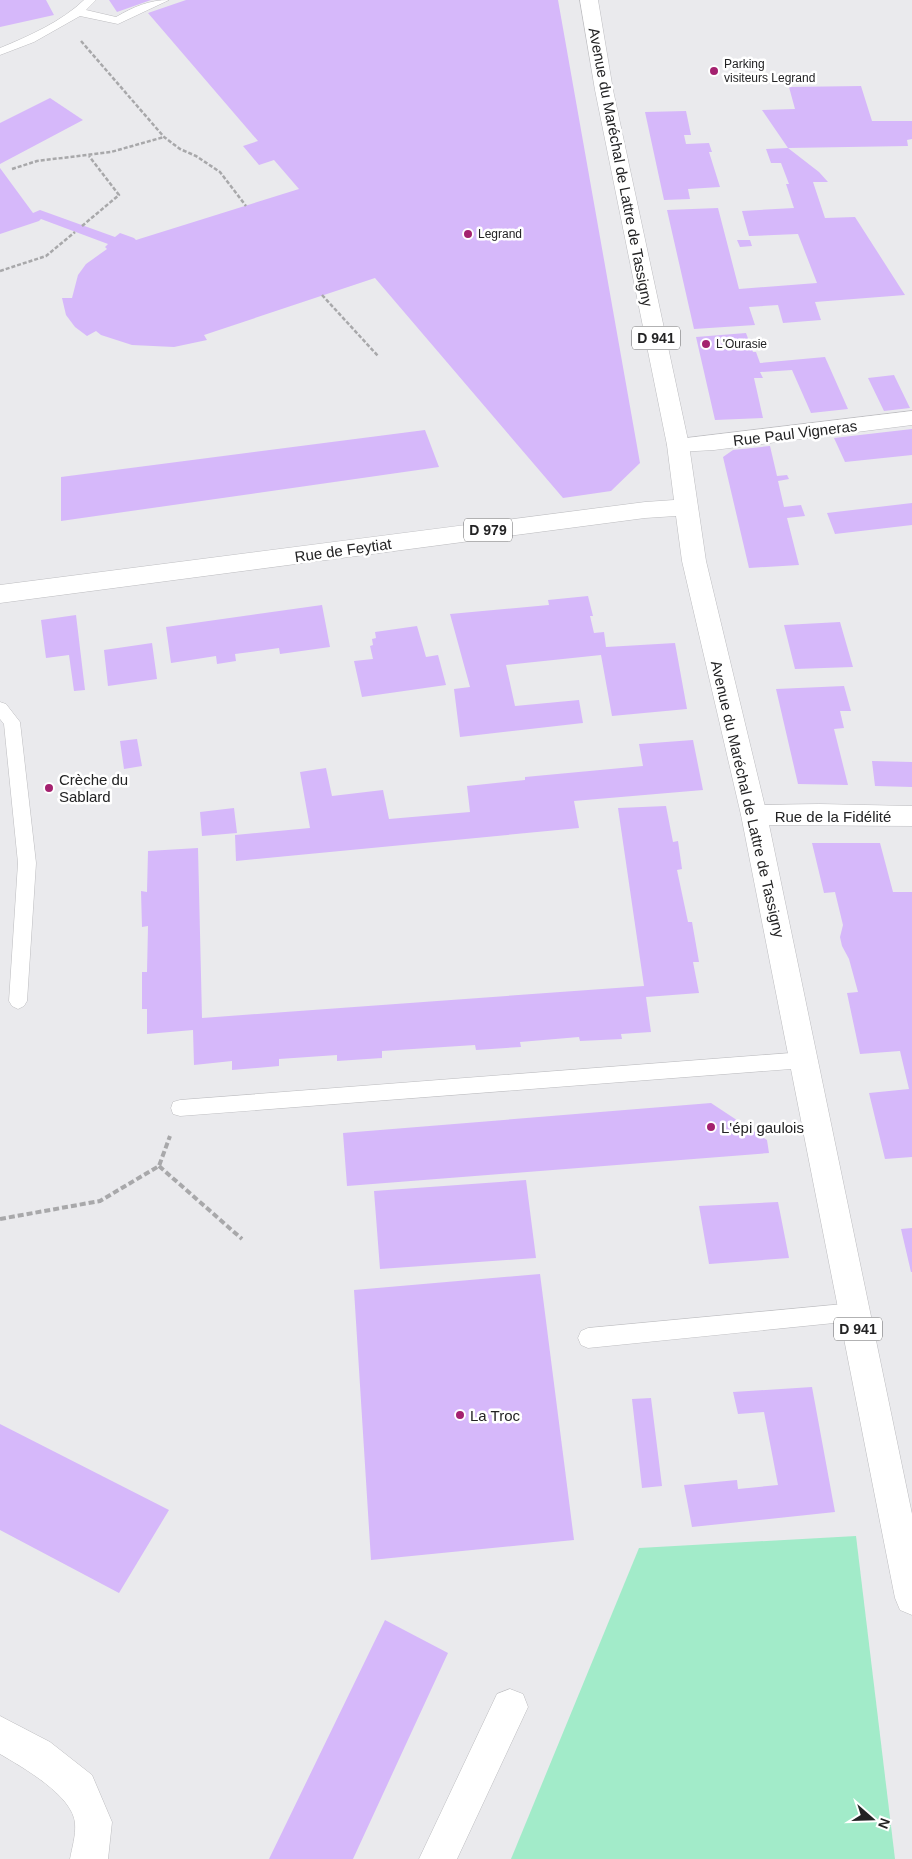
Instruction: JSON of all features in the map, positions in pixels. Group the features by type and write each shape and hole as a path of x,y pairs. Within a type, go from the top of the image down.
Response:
{"main road":[{"name":"Avenue du Maréchal de Lattre de Tassigny","path":"589,0 604,90 678,445 694,561 754,815 912,1598"},
{"name":"Rue Paul Vigneras","path":"678,445 714,443 912,418"},
{"name":"Rue de Feytiat","path":"0,594 687,506"},
{"name":"Rue de la Fidélité","path":"754,815 912,816"},
{"path":"438,1859 510,1707"},
{"path":"0,1734 37,1754 79,1788 94,1822 90,1859"}],"lane":[{"path":"0,52 30,40 78,12 90,0"},
{"path":"78,12 118,21 133,12 163,0"},
{"path":"0,708 12,722 26,863 18,1001"},
{"path":"180,1108 804,1060"},
{"path":"588,1338 854,1312"}],"path":[{"path":"49,29 77,36 164,137 180,149 196,156 220,172 246,206"},
{"path":"12,169 37,161 111,152 164,137"},
{"path":"82,226 119,195 89,156"},
{"path":"0,271 46,256 75,232"},
{"path":"322,295 378,356"},
{"path":"0,1219 100,1201 159,1166 180,1108"},
{"path":"159,1166 242,1239"}],"green space":[{"path":"856,1536 895,1859 511,1859 639,1548"}],"building":[{"path":"0,0 46,0 54,15 0,27"},
{"path":"109,0 151,0 117,12"},
{"name":"Legrand","path":"186,0 558,0 640,463 611,491 563,498 375,278 204,335 207,340 174,347 132,345 101,335 96,331 87,336 75,327 66,315 62,298 72,298 78,275 86,264 107,249 105,247 108,244 41,219 0,234 0,168 33,213 40,210 115,237 120,233 136,240 299,189 274,160 259,165 243,146 258,141 148,13"},
{"path":"861,86 872,121 912,121 912,139 907,140 908,146 788,148 762,110 795,109 789,87"},
{"path":"50,98 83,120 0,164 0,123"},
{"path":"686,111 691,135 684,135 686,144 709,143 712,152 709,152 720,187 688,189 690,199 664,200 645,112"},
{"path":"788,148 819,172 828,182 813,182 825,218 855,217 905,295 815,302 821,320 783,323 778,305 749,307 755,325 694,329 667,210 718,208 739,289 817,283 798,234 749,236 742,211 794,208 786,184 789,184 781,163 771,163 766,149"},
{"path":"737,240 750,240 752,246 740,247"},
{"path":"746,333 753,352 756,352 760,363 825,357 848,409 811,413 792,370 760,372 763,378 754,378 763,418 715,420 696,337"},
{"path":"894,375 910,408 884,411 868,378"},
{"path":"912,429 912,455 845,462 834,438"},
{"path":"425,430 439,467 61,521 61,477"},
{"path":"770,446 777,476 787,475 789,479 778,481 784,507 801,505 805,516 787,518 799,565 749,568 723,457 733,450"},
{"path":"912,503 912,525 835,534 827,513"},
{"path":"588,596 593,616 590,616 594,633 604,632 606,647 675,643 687,709 612,716 601,655 506,665 515,706 579,700 583,723 460,737 454,689 470,687 450,614 549,605 548,600"},
{"path":"322,605 330,647 280,654 279,648 235,654 236,661 217,664 216,656 171,663 166,627"},
{"path":"76,615 85,690 74,691 69,655 46,658 41,620"},
{"path":"840,622 853,667 795,669 784,625"},
{"path":"417,626 426,657 438,655 446,685 362,697 354,661 373,659 370,646 373,645 372,639 376,638 375,632"},
{"path":"152,643 157,679 108,686 104,650"},
{"path":"844,686 851,711 840,711 844,728 834,729 848,785 798,784 776,689"},
{"path":"137,739 142,766 124,769 120,741"},
{"path":"693,740 703,790 574,801 579,828 236,861 235,835 310,828 300,772 326,768 332,796 383,790 389,819 470,812 467,786 525,780 525,777 643,766 639,744"},
{"path":"872,761 912,762 912,787 875,786"},
{"path":"666,806 673,842 678,841 682,869 677,870 688,922 692,922 699,962 693,962 699,993 646,997 651,1032 621,1034 622,1039 580,1041 579,1037 520,1042 521,1047 476,1050 475,1045 382,1051 382,1058 337,1061 337,1055 279,1059 279,1066 232,1070 232,1061 194,1065 193,1030 147,1034 147,1009 142,1009 142,972 147,972 148,926 142,927 141,891 147,892 148,851 198,848 202,1018 644,986 618,808"},
{"path":"234,808 237,833 202,836 200,812"},
{"path":"812,843 880,843 893,892 912,892 912,1157 885,1159 869,1093 909,1089 900,1051 860,1054 847,993 858,992 849,959 842,946 840,937 843,925 835,892 824,893"},
{"path":"711,1103 767,1140 769,1153 347,1186 343,1133"},
{"path":"526,1180 536,1258 380,1269 374,1191"},
{"path":"778,1202 789,1258 709,1264 699,1206"},
{"path":"912,1228 912,1272 911,1272 901,1229"},
{"name":"La Troc","path":"540,1274 574,1540 371,1560 354,1290"},
{"path":"812,1387 835,1512 692,1527 684,1485 737,1480 738,1489 778,1485 764,1412 738,1414 733,1392"},
{"path":"651,1398 662,1486 642,1488 632,1399"},
{"path":"0,1424 169,1510 119,1593 0,1530"},
{"path":"385,1620 448,1653 353,1859 269,1859"}],"place":[{"name":"Parking visiteurs Legrand","path":"714,71"},
{"name":"Legrand","path":"468,234"},
{"name":"L'Ourasie","path":"706,344"},
{"name":"Crèche du Sablard","path":"49,788"},
{"name":"L'épi gaulois","path":"711,1127"},
{"name":"La Troc","path":"460,1415"}]}
